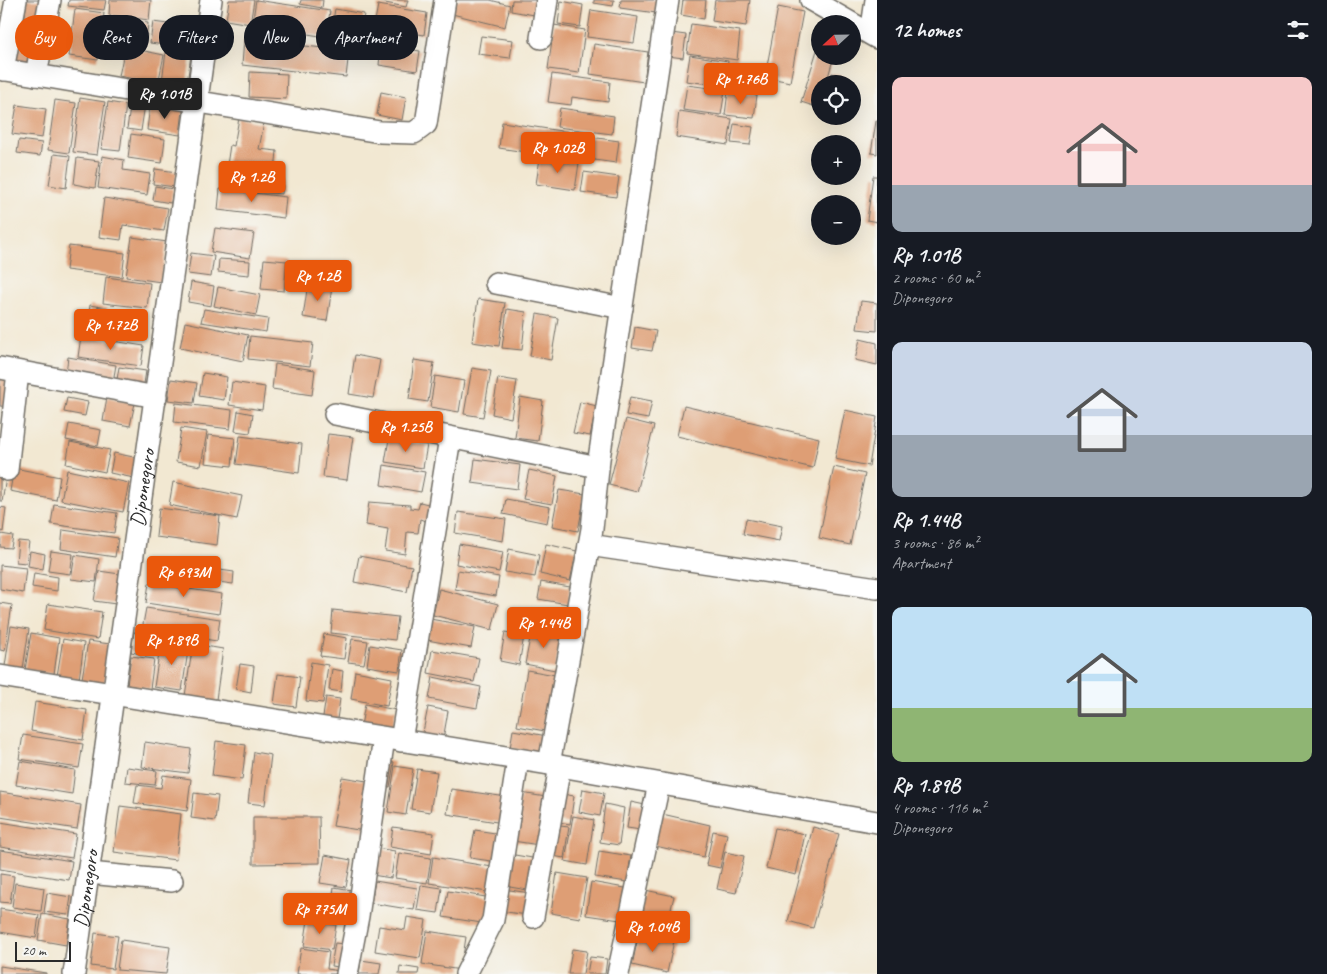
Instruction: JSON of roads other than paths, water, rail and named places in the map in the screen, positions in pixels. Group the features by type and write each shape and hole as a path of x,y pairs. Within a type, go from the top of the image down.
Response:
{"street":[{"path":"16,0 2,69 380,132 403,134 419,131 426,124 445,0"},
{"path":"36,75 50,0"},
{"name":"Diponegoro","path":"78,973 89,873 211,0"},
{"path":"541,38 547,0"},
{"path":"533,916 668,0"},
{"path":"811,0 874,36 876,0"},
{"path":"496,283 622,308"},
{"path":"7,470 9,370 156,397"},
{"path":"335,414 598,467"},
{"path":"347,974 450,438"},
{"path":"589,545 877,588"},
{"path":"0,676 554,765 877,822"},
{"path":"466,974 493,920 518,760"},
{"path":"618,974 659,784"},
{"path":"89,873 172,881"}]}
